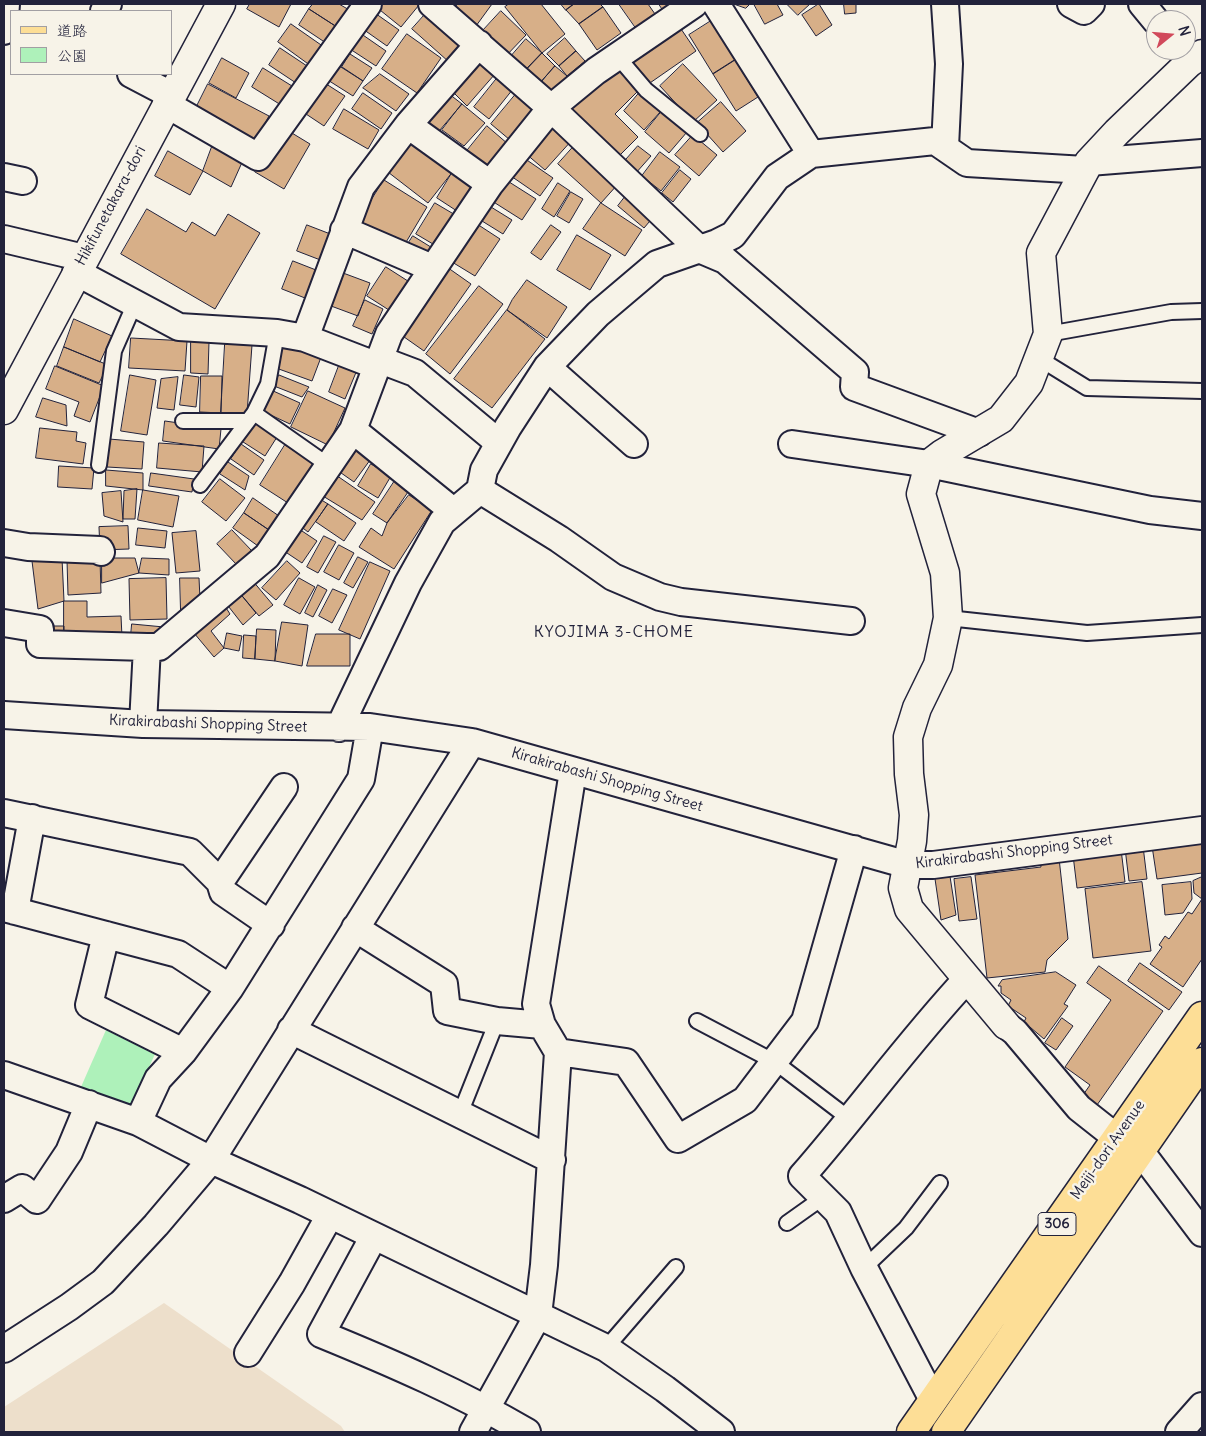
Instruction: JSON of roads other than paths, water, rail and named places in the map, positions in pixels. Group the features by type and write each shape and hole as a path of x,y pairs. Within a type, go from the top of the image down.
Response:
{"main road":[{"name":"Meiji-dori Avenue","path":"911,1432 1202,1016"},
{"name":"Meiji-dori Avenue","path":"946,1432 1202,1062"}],"street":[{"path":"4,31 6,4"},
{"name":"Hikifunetakara-dori","path":"4,410 221,4"},
{"path":"132,75 258,157 368,4"},
{"path":"432,4 551,108 699,248 725,260 856,372 854,387 979,433"},
{"path":"4,623 40,629 40,644 159,647 267,556 353,430 376,362 389,334 490,184 551,108 596,70 694,4"},
{"path":"716,4 811,154"},
{"path":"945,4 949,64 945,147"},
{"path":"1071,4 1084,11 1091,4"},
{"path":"305,338 361,187 408,125 479,44"},
{"path":"1185,60 1087,166 1041,253 1048,334 1040,359 1029,383 1001,420 942,454 929,464 921,494 945,573 948,618 938,665 917,708 908,737 909,774 914,815 908,865 903,888 909,909 1006,1025 1015,1032 1079,1108 1117,1138 1140,1152 1202,1233"},
{"path":"408,125 490,184"},
{"path":"339,728 408,583 442,522 480,490 484,470 547,367 598,314 657,264 717,243 733,235 777,178 811,154 935,140 967,163 1087,166 1202,153"},
{"path":"344,230 432,268"},
{"path":"4,239 80,265 135,303 179,327 277,333 305,338 415,373 499,443"},
{"path":"547,367 634,444"},
{"path":"353,430 453,511"},
{"path":"792,444 929,464 1150,510 1202,516"},
{"path":"480,490 559,539 613,578 660,597 681,602 851,621"},
{"path":"4,543 28,547 100,550 101,552"},
{"path":"143,724 147,647"},
{"name":"Kirakirabashi Shopping Street","path":"4,715 143,724 370,727 472,742 908,865 933,865 1202,830"},
{"path":"138,1122 158,1079 183,1052 230,988 361,780 370,727"},
{"path":"4,1349 70,1307 103,1282 156,1225 211,1160 472,742"},
{"path":"472,1432 538,1315 552,1160 558,1052 542,1025 536,1004 573,771"},
{"path":"220,882 284,788"},
{"path":"4,813 190,852 220,882 223,892 271,925"},
{"path":"32,818 9,909 178,954 230,988"},
{"path":"558,1052 626,1062 678,1139 745,1100 805,1021 854,849"},
{"path":"355,928 444,984 447,1011 497,1021 542,1025"},
{"path":"106,935 89,1005 183,1052"},
{"path":"933,1400 864,1268 838,1212 825,1196 802,1176 851,1120 927,1022 967,979"},
{"path":"291,1030 552,1160"},
{"path":"4,1075 138,1122 211,1160 606,1348 665,1389 721,1432"},
{"path":"4,1199 22,1188 37,1200 69,1152 88,1104"},
{"path":"248,1353 292,1283 330,1215"},
{"path":"374,1236 321,1334 424,1376 487,1408 527,1432"},
{"path":"1178,1432 1202,1406"}],"lane":[{"path":"618,56 646,90 700,134"},
{"path":"98,465 114,351 135,303"},
{"path":"1048,334 1171,312 1202,311"},
{"path":"200,485 250,417 268,384 277,333"},
{"path":"1040,359 1087,388 1202,390"},
{"path":"183,421 250,417 328,465"},
{"path":"948,618 1087,633 1202,625"},
{"path":"460,1114 497,1021"},
{"path":"697,1021 775,1062 851,1120"},
{"path":"864,1268 906,1228 940,1183"},
{"path":"787,1223 825,1196"},
{"path":"606,1348 676,1267"}],"district":[{"name":"KYOJIMA 3-CHOME","path":"614,632"}]}
